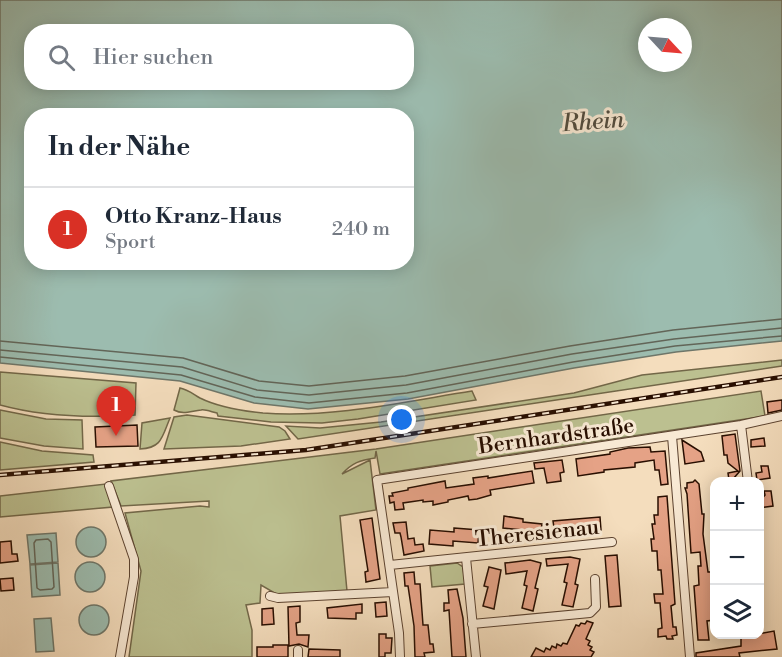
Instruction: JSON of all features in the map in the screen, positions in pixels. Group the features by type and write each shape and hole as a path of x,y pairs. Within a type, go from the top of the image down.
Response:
{"street":[{"name":"Bernhardstraße","path":"390,565 377,480 672,436 782,416"},
{"path":"741,425 747,477"},
{"path":"672,436 690,657"},
{"path":"109,486 134,559 134,577 120,657"},
{"name":"Theresienau","path":"390,565 612,542"},
{"name":"Theresienau","path":"466,558 476,657"},
{"path":"390,565 400,657"},
{"path":"472,624 590,613 596,608 595,579"},
{"path":"270,596 278,598 393,592"}],"green space":[{"path":"782,360 782,366 298,439 286,426 320,428 381,422 574,393 642,375"},
{"path":"0,372 136,383 135,415 67,416 0,405"},
{"path":"180,388 215,404 263,413 341,411 472,391 476,400 322,423 271,422 218,416 217,413 204,410 184,412 174,410"},
{"path":"761,391 765,416 380,474 376,451 375,458 357,463 342,474 370,460 376,510 340,516 347,591 278,595 261,585 260,603 246,605 252,630 252,657 129,657 141,571 125,513 209,507 209,501 121,506 111,481 376,449"},
{"path":"0,410 46,419 82,420 83,449 44,446 0,438"},
{"path":"187,415 279,427 290,439 241,446 164,449 174,417"},
{"path":"170,418 157,444 140,449 142,423"},
{"path":"0,442 42,451 93,455 94,462 0,470"},
{"path":"106,484 113,507 0,517 0,496"},
{"path":"457,563 463,567 465,584 432,587 430,566"}],"water":[{"name":"Rhein","path":"0,0 782,0 782,341 676,352 574,368 408,399 308,409 254,403 180,381 0,363"},
{"path":"91,527 97,528 105,536 105,548 97,556 91,557 85,556 77,548 76,542 77,536 85,528"},
{"path":"56,533 58,562 30,564 27,535"},
{"path":"90,562 101,566 105,577 101,588 90,592 79,588 75,577 79,566"},
{"path":"58,563 60,595 32,597 30,565"},
{"path":"94,605 100,606 108,614 108,626 100,634 94,635 88,634 80,626 79,620 80,614 88,606"},
{"path":"51,618 54,651 36,652 34,619"}],"building":[{"path":"782,400 782,410 768,413 767,402"},
{"path":"137,425 138,446 96,447 95,427"},
{"path":"735,434 740,471 735,477 729,477 728,473 738,471 728,463 727,455 724,455 722,436"},
{"path":"764,438 765,446 751,447 751,440"},
{"path":"682,440 701,452 704,461 685,464"},
{"path":"650,447 651,452 665,451 668,484 661,485 659,470 655,470 654,460 635,463 635,467 604,470 604,472 578,476 576,459 610,454 610,452 628,448"},
{"path":"562,460 564,472 560,473 561,481 547,483 544,468 535,469 534,463"},
{"path":"761,466 768,466 770,478 757,477 756,473 762,472"},
{"path":"532,471 534,483 490,490 491,495 477,499 469,500 468,496 433,505 433,501 423,502 423,500 403,503 404,509 395,510 394,502 390,503 389,496 393,496 392,493 408,490 408,488 445,481 446,488 474,484 473,478"},
{"path":"695,480 699,484 702,514 704,514 703,534 708,572 710,572 710,621 707,621 709,640 698,640 694,586 699,585 700,552 691,553 685,488 687,488 687,483"},
{"path":"764,491 771,491 773,506 764,507"},
{"path":"667,496 675,604 671,606 673,627 676,627 677,635 672,636 673,639 667,639 666,636 658,637 658,629 662,628 660,603 655,603 654,594 663,594 657,551 652,551 651,539 654,539 652,524 655,524 654,515 658,515 658,497"},
{"path":"504,516 523,519 523,522 542,524 540,536 521,534 522,530 503,528"},
{"path":"600,517 601,530 555,534 553,521"},
{"path":"372,518 380,579 366,582 365,572 368,571 360,520"},
{"path":"406,522 408,539 414,538 415,545 423,544 424,551 404,555 400,533 395,533 393,523"},
{"path":"454,528 479,530 478,543 453,541 453,546 429,544 430,530 454,532"},
{"path":"11,541 12,554 17,554 18,561 0,563 0,542"},
{"path":"617,555 621,606 609,607 605,556"},
{"path":"570,557 580,559 573,607 562,605 568,564 547,566 546,559"},
{"path":"530,560 541,563 535,588 538,589 533,611 522,608 527,586 524,585 527,571 506,574 505,563"},
{"path":"489,567 501,570 494,609 483,606 488,587 484,586"},
{"path":"414,572 415,584 420,584 423,625 428,625 430,644 433,644 434,652 424,653 425,657 415,657 414,626 408,586 405,586 404,573"},
{"path":"13,578 14,590 1,591 0,579"},
{"path":"457,589 463,618 466,657 452,657 449,610 444,611 444,603 449,603 448,590"},
{"path":"386,602 387,616 376,617 375,603"},
{"path":"362,604 362,613 356,613 356,619 328,618 327,608"},
{"path":"300,606 300,622 296,623 297,635 309,635 308,647 299,644 289,646 288,607"},
{"path":"273,608 274,624 262,625 262,609"},
{"path":"587,621 593,623 586,639 590,641 588,645 592,647 590,650 594,652 591,657 531,657 536,648 544,652 546,648 550,650 552,646 556,648 557,644 561,646 563,643 567,644 576,625 585,624"},
{"path":"774,631 777,649 739,653 740,657 696,657 696,653 741,646 741,639 764,639 764,633"},
{"path":"379,634 386,634 386,638 392,638 391,653 385,653 385,657 379,657"},
{"path":"273,645 288,645 288,657 257,657 257,647 273,647"},
{"path":"309,649 340,650 340,657 308,657"}],"railway":[{"path":"0,475 306,450 782,377"}],"place":[{"name":"Otto Kranz-Haus","path":"116,436"}]}
